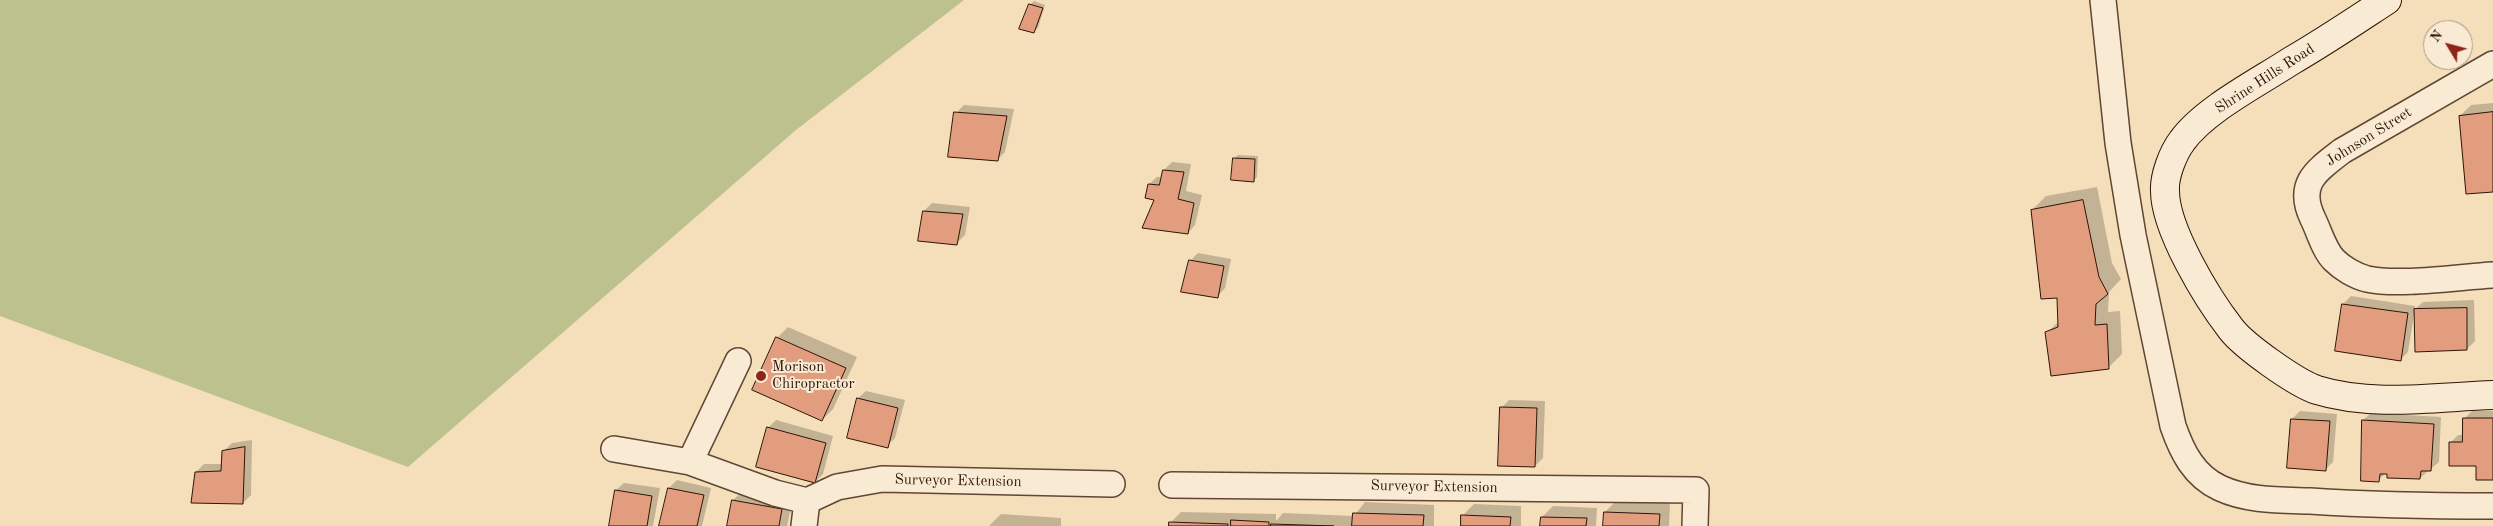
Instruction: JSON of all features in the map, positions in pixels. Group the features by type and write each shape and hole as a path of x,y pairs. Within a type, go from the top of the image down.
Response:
{"street":[{"path":"2103,0 2118,142 2133,235 2174,426 2183,453 2192,465 2220,488 2254,498 2387,506 2493,506"},
{"name":"Shrine Hills Road","path":"2387,0 2229,100 2198,124 2182,141 2171,164 2164,189 2167,211 2198,279 2232,331 2277,367 2314,389 2344,398 2371,399 2493,395"},
{"name":"Johnson Street","path":"2493,64 2342,151 2320,168 2311,178 2306,191 2307,206 2332,259 2355,274 2385,281 2493,275"},
{"path":"690,462 738,361"},
{"path":"614,449 690,462 775,493 807,502 804,526"},
{"name":"Surveyor Extension","path":"807,502 837,487 882,479 1112,484"},
{"name":"Surveyor Extension","path":"1172,485 1696,490 1695,526"}],"green space":[{"path":"0,0 964,0 796,130 408,467 0,316"}],"building":[{"path":"1029,4 1043,8 1034,33 1019,29"},
{"path":"954,112 1007,116 998,161 948,157"},
{"path":"2493,112 2493,192 2466,194 2459,116"},
{"path":"1233,158 1255,159 1254,182 1231,180"},
{"path":"1163,170 1184,172 1178,199 1194,203 1188,234 1142,228 1154,200 1145,198 1148,184 1159,185"},
{"path":"2083,200 2099,277 2108,294 2096,304 2095,325 2107,324 2109,369 2051,376 2045,332 2058,327 2057,298 2041,299 2031,210"},
{"path":"923,211 963,214 957,245 918,241"},
{"path":"1189,260 1224,266 1218,298 1181,292"},
{"path":"2342,304 2408,313 2401,361 2335,351"},
{"path":"2467,308 2467,350 2415,352 2414,309"},
{"path":"776,337 846,368 822,421 752,390"},
{"path":"857,398 898,408 888,448 847,438"},
{"path":"1500,407 1537,408 1535,467 1498,466"},
{"path":"2463,418 2493,418 2493,480 2476,480 2476,466 2449,466 2449,442 2462,442"},
{"path":"2291,419 2330,421 2326,471 2287,468"},
{"path":"2362,420 2434,424 2431,471 2421,471 2420,479 2387,478 2387,474 2380,474 2379,482 2361,481"},
{"path":"767,427 826,443 815,483 756,467"},
{"path":"245,447 243,504 191,503 195,472 221,471 222,451"},
{"path":"668,488 704,495 697,526 659,526"},
{"path":"615,490 652,496 647,526 609,526"},
{"path":"732,500 782,509 779,526 727,526"},
{"path":"1604,512 1660,514 1659,526 1603,526"},
{"path":"1353,513 1424,515 1423,526 1352,526"},
{"path":"1461,515 1511,517 1510,526 1461,526"},
{"path":"1541,517 1587,518 1586,526 1540,526"},
{"path":"1231,520 1269,522 1269,526 1231,526"},
{"path":"1169,522 1228,524 1228,526 1169,526"},
{"path":"1271,524 1334,526 1271,526"}],"place":[{"name":"Morison Chiropractor","path":"761,376"}]}
